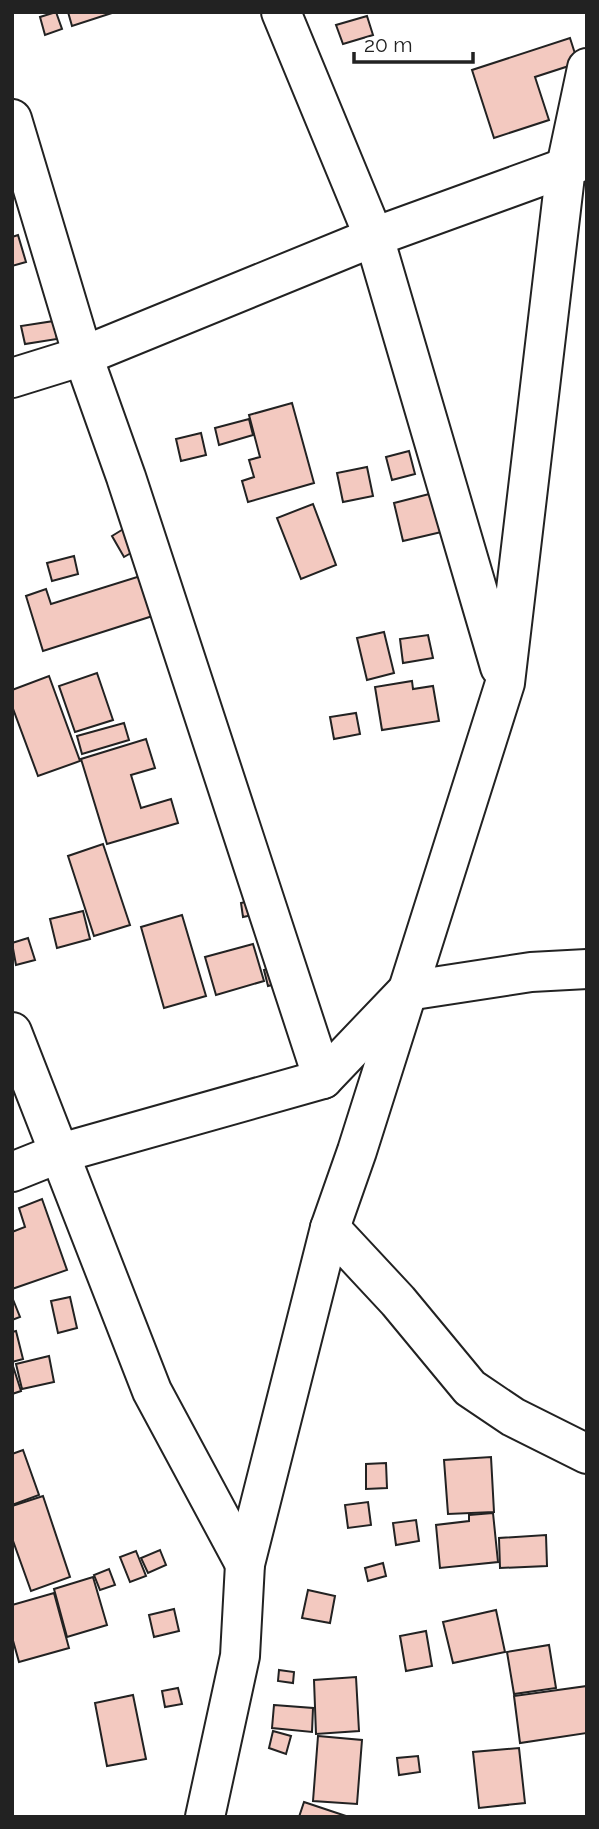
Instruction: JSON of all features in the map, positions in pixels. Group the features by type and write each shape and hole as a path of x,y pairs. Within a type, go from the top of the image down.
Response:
{"street":[{"path":"281,12 374,237 505,683"},
{"path":"205,1817 240,1656 245,1564 330,1228 505,683 587,68"},
{"path":"12,119 83,356 126,477 323,1079"},
{"path":"12,378 83,356 374,237 576,164"},
{"path":"12,1172 57,1154 323,1079 407,991 531,972 587,969"},
{"path":"12,1032 57,1154 152,1391 245,1564"},
{"path":"330,1228 398,1301 470,1388 513,1417 587,1454"}],"building":[{"path":"56,12 62,29 45,35 40,17"},
{"path":"68,12 115,12 72,26"},
{"path":"367,16 373,35 343,44 336,25"},
{"path":"570,38 578,63 535,77 549,120 494,138 472,70"},
{"path":"18,235 26,262 12,266 12,237"},
{"path":"54,321 57,339 25,344 21,326"},
{"path":"292,403 314,483 248,502 242,481 254,477 249,460 260,457 249,415"},
{"path":"249,419 253,435 219,445 215,428"},
{"path":"201,433 206,455 181,461 176,439"},
{"path":"409,451 415,474 392,480 386,457"},
{"path":"367,467 373,496 343,502 337,473"},
{"path":"441,491 450,530 403,541 394,503"},
{"path":"313,504 336,565 301,579 277,518"},
{"path":"125,528 138,549 124,557 112,536"},
{"path":"74,556 78,574 52,581 47,563"},
{"path":"150,573 162,613 43,651 26,596 46,589 51,604"},
{"path":"384,632 394,673 367,680 357,638"},
{"path":"428,635 433,658 403,663 400,639"},
{"path":"97,673 113,720 75,732 59,686"},
{"path":"49,676 80,761 38,776 12,706 12,690"},
{"path":"412,681 413,689 433,686 439,721 382,730 375,687"},
{"path":"356,713 360,734 334,739 330,717"},
{"path":"124,723 129,740 82,754 77,736"},
{"path":"146,739 155,768 131,775 141,808 171,799 178,823 107,844 81,759"},
{"path":"103,844 130,925 94,936 68,856"},
{"path":"254,900 257,914 243,917 241,903"},
{"path":"83,911 90,939 57,948 50,919"},
{"path":"182,915 206,996 164,1008 141,927"},
{"path":"28,938 35,960 16,965 12,943"},
{"path":"253,944 264,981 216,995 205,957"},
{"path":"280,966 284,982 268,986 264,970"},
{"path":"42,1199 67,1270 12,1289 12,1232 25,1227 19,1208"},
{"path":"12,1297 20,1317 12,1320"},
{"path":"70,1297 77,1328 58,1333 51,1301"},
{"path":"16,1331 23,1359 12,1362 12,1332"},
{"path":"49,1356 54,1382 22,1389 16,1364"},
{"path":"12,1363 21,1391 12,1394"},
{"path":"23,1450 39,1495 12,1505 12,1454"},
{"path":"491,1457 494,1512 448,1514 444,1460"},
{"path":"386,1463 387,1488 366,1489 366,1464"},
{"path":"43,1496 70,1577 31,1591 12,1538 12,1506"},
{"path":"368,1502 371,1525 348,1528 345,1505"},
{"path":"493,1513 498,1562 440,1568 436,1525 469,1521 469,1515"},
{"path":"416,1520 419,1541 396,1545 393,1523"},
{"path":"546,1535 547,1566 500,1568 499,1538"},
{"path":"160,1550 166,1565 148,1573 141,1558"},
{"path":"136,1551 146,1576 130,1582 120,1557"},
{"path":"383,1563 386,1576 368,1581 365,1568"},
{"path":"109,1569 115,1585 100,1590 94,1575"},
{"path":"93,1577 107,1625 67,1637 54,1589"},
{"path":"308,1590 335,1596 330,1623 302,1618"},
{"path":"54,1593 69,1648 19,1662 12,1637 12,1605"},
{"path":"174,1609 179,1631 154,1637 149,1615"},
{"path":"496,1610 505,1652 453,1663 443,1622"},
{"path":"426,1631 432,1666 406,1671 400,1636"},
{"path":"549,1645 556,1688 514,1694 507,1652"},
{"path":"279,1670 294,1672 293,1683 278,1681"},
{"path":"356,1677 359,1731 316,1734 314,1680"},
{"path":"587,1686 587,1733 520,1743 514,1696"},
{"path":"178,1688 182,1704 165,1707 162,1691"},
{"path":"133,1695 146,1759 107,1766 95,1703"},
{"path":"274,1705 313,1708 312,1732 272,1728"},
{"path":"273,1731 291,1736 286,1754 269,1748"},
{"path":"318,1736 362,1740 357,1804 313,1801"},
{"path":"519,1748 525,1803 479,1808 473,1752"},
{"path":"418,1756 420,1772 399,1775 397,1758"},
{"path":"304,1802 346,1816 346,1817 299,1817"}]}
